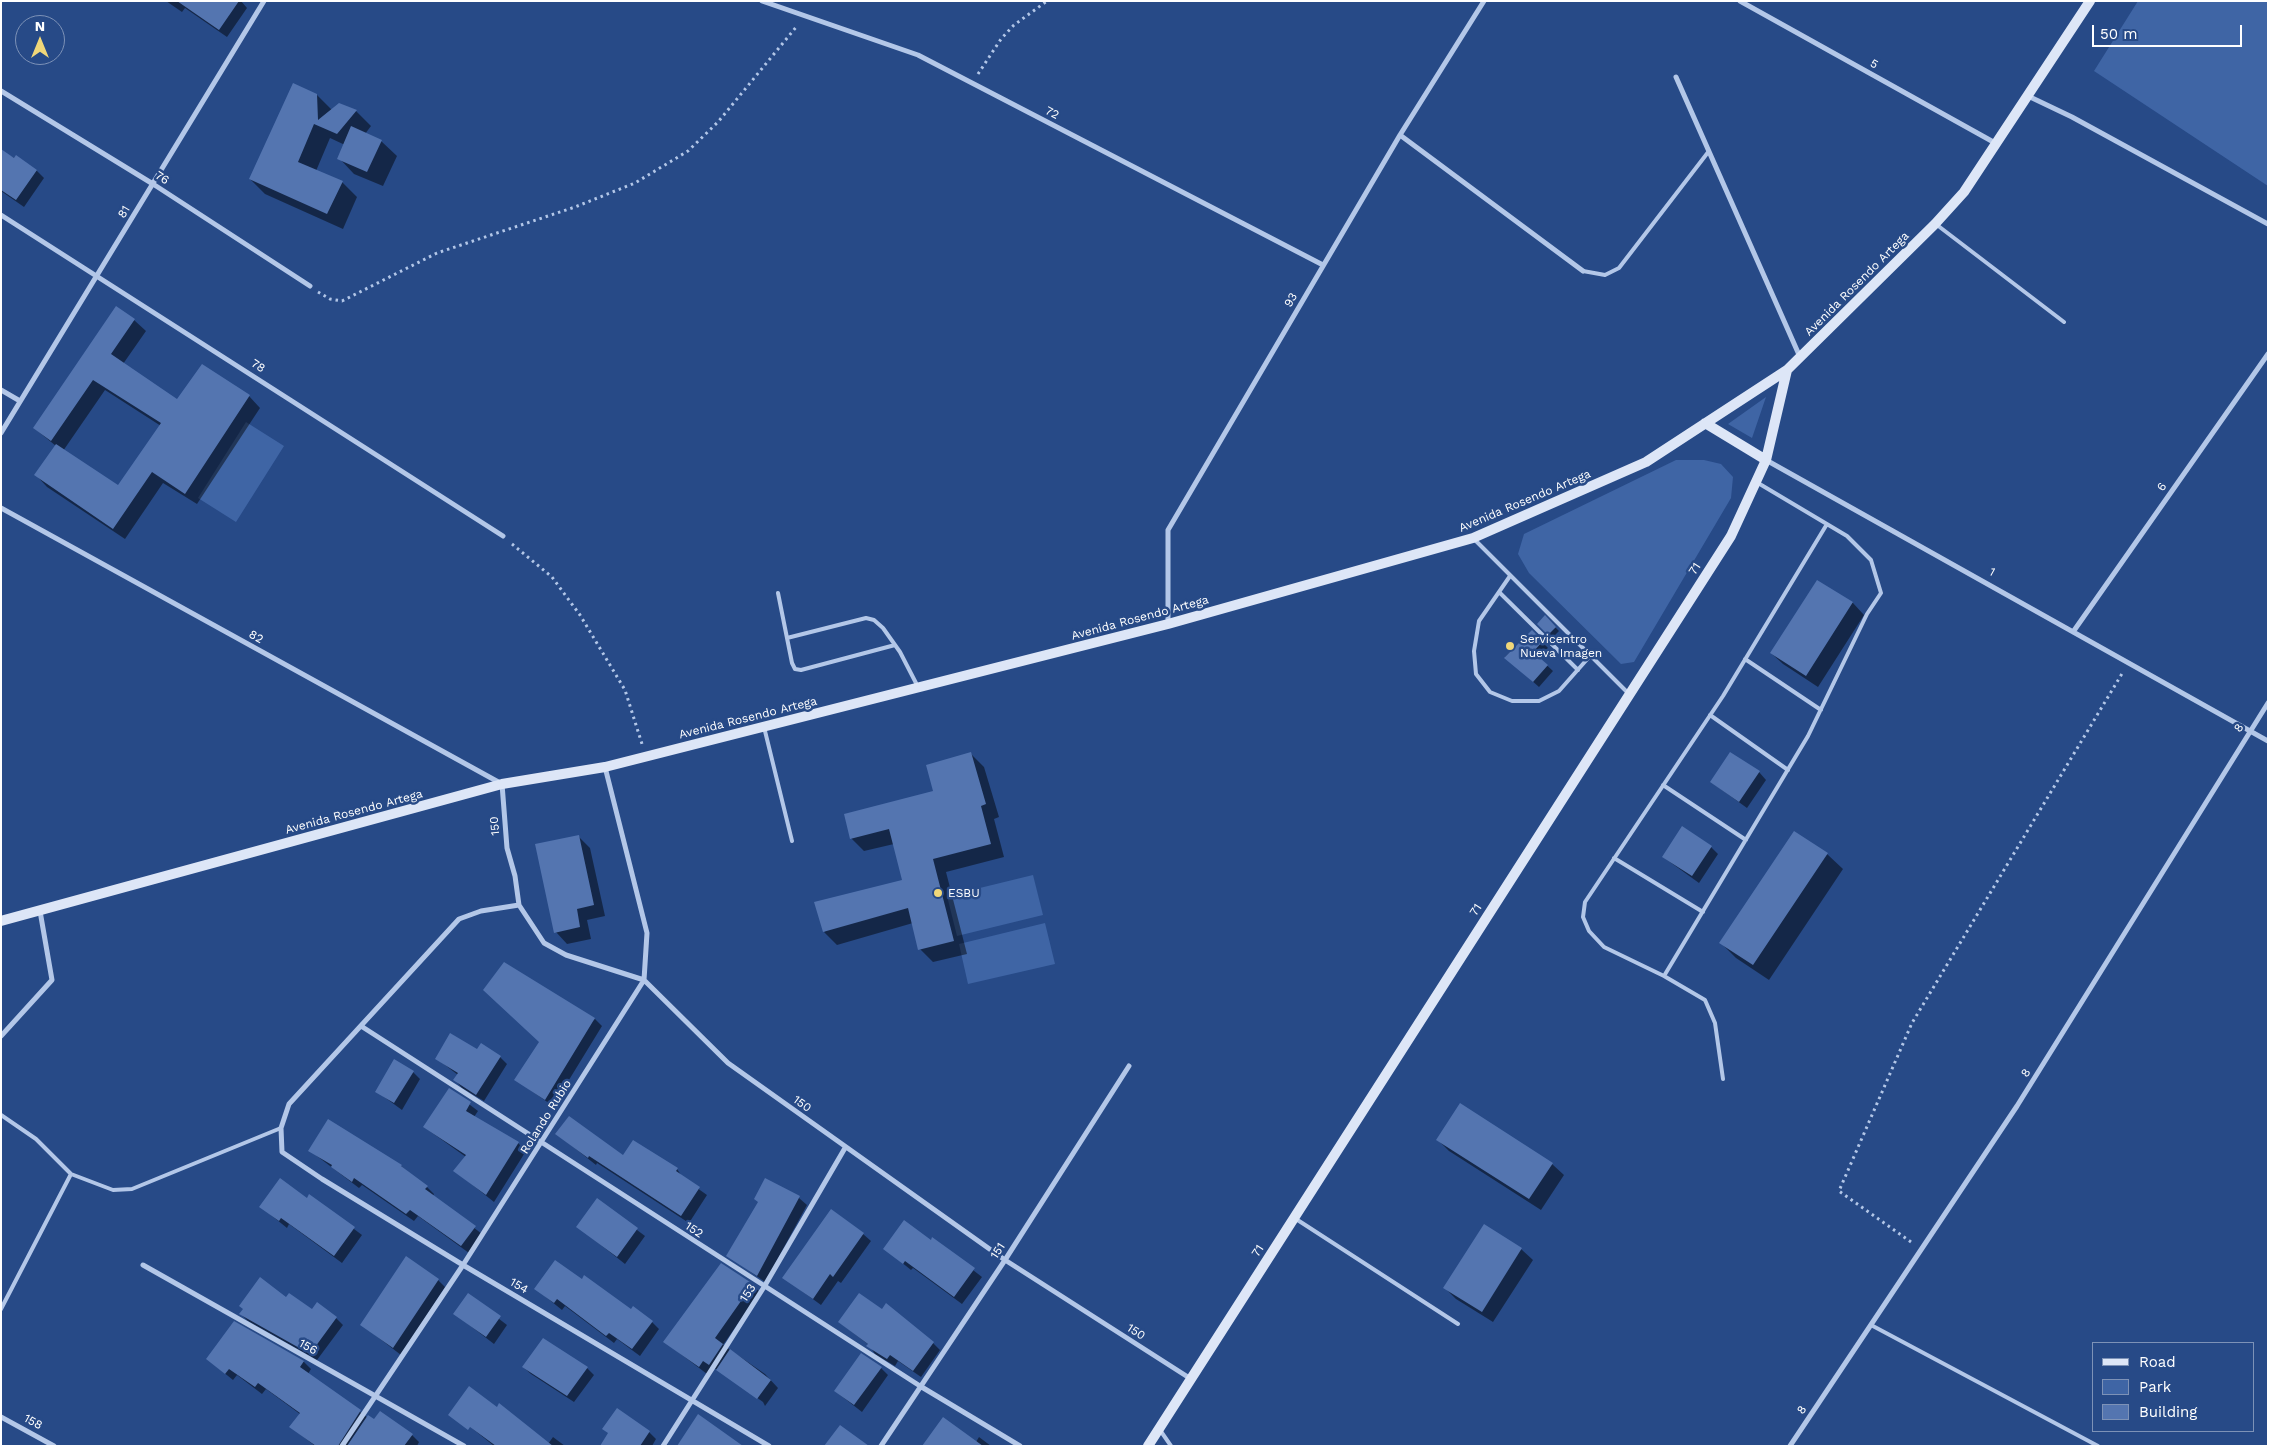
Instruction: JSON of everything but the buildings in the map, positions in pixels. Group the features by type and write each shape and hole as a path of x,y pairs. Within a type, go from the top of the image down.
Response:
{"main road":[{"name":"Avenida Rosendo Artega","path":"1,921 502,784 605,767 1168,624 1473,538 1646,462 1787,370 1935,224 1964,192 1998,144 2090,1"},
{"name":"71","path":"1148,1446 1731,536 1766,460 1787,370"},
{"name":"1","path":"1705,423 1766,460"}],"street":[{"name":"81","path":"1,433 264,1"},
{"name":"72","path":"762,1 918,55 1324,265"},
{"name":"93","path":"1168,624 1168,530 1400,135 1484,1"},
{"name":"5","path":"1740,1 1998,144"},
{"path":"1676,77 1800,357"},
{"name":"76","path":"1,91 153,184 310,286"},
{"path":"2028,96 2072,117 2268,224"},
{"path":"1400,135 1583,272"},
{"name":"78","path":"1,215 503,536"},
{"name":"6","path":"2073,632 2268,354"},
{"path":"1,390 20,401"},
{"name":"1","path":"1766,460 2268,742"},
{"name":"82","path":"1,508 502,784"},
{"name":"8","path":"1790,1446 2017,1106 2268,703"},
{"name":"Rolando Rubio","path":"342,1446 374,1395 463,1265 644,980 647,933 605,767"},
{"name":"150","path":"502,784 507,848 515,876 519,905 544,943 566,955 644,980 728,1063 1005,1260 1191,1379"},
{"path":"281,1128 289,1104 459,919 482,911 519,905"},
{"path":"1,1036 52,980 40,911"},
{"name":"152","path":"361,1026 764,1287 920,1386 1020,1446"},
{"name":"151","path":"881,1446 1005,1260 1129,1066"},
{"name":"154","path":"281,1128 282,1152 322,1179 463,1265 769,1446"},
{"name":"153","path":"663,1446 764,1287 845,1148"},
{"name":"156","path":"143,1265 464,1446"},
{"name":"158","path":"1,1417 54,1446"}],"lane":[{"path":"1583,272 1604,275 1619,268 1709,151"},
{"path":"1935,224 2064,322"},
{"path":"1664,976 1788,770 1821,710 1867,614 1881,593 1871,560 1847,536 1756,482"},
{"path":"1722,1079 1715,1023 1705,1000 1664,976 1604,947 1588,931 1583,917 1585,902 1710,716 1827,524"},
{"path":"1473,538 1629,694"},
{"path":"1510,576 1479,621 1474,651 1476,674 1490,692 1512,702 1539,702 1559,691 1590,656"},
{"path":"1499,592 1578,670"},
{"path":"778,593 792,663 795,669 801,670 895,645"},
{"path":"787,638 866,618 874,620 883,628 895,645 918,688"},
{"path":"1745,658 1821,710"},
{"path":"1710,716 1788,770"},
{"path":"764,727 792,841"},
{"path":"1663,785 1746,840"},
{"path":"1614,858 1703,912"},
{"path":"1,1115 36,1139 71,1174 113,1190 132,1190 281,1128"},
{"path":"1,1309 71,1174"},
{"path":"1294,1218 1458,1324"},
{"path":"1871,1325 2098,1446"},
{"path":"1159,1429 1172,1446"}],"path":[{"path":"973,83 1007,32 1028,13 1047,1"},
{"path":"310,286 330,299 342,301 437,253 575,207 636,182 688,151 718,122 806,16"},
{"path":"503,536 552,577 580,614 626,690 646,757"},
{"path":"1922,1250 1839,1191 1912,1023 2128,664"}],"green space":[{"path":"2138,1 2268,1 2268,186 2094,71"},
{"path":"1766,397 1752,438 1728,424"},
{"path":"246,422 284,446 236,522 198,498"},
{"path":"1676,460 1704,460 1721,464 1733,477 1731,498 1634,662 1621,664 1529,573 1518,554 1524,534"},
{"path":"1033,875 1043,915 957,936 947,896"},
{"path":"1045,923 1055,964 968,984 959,944"}],"place":[{"name":"Servicentro Nueva Imagen","path":"1510,646"},
{"name":"ESBU","path":"938,893"}]}
